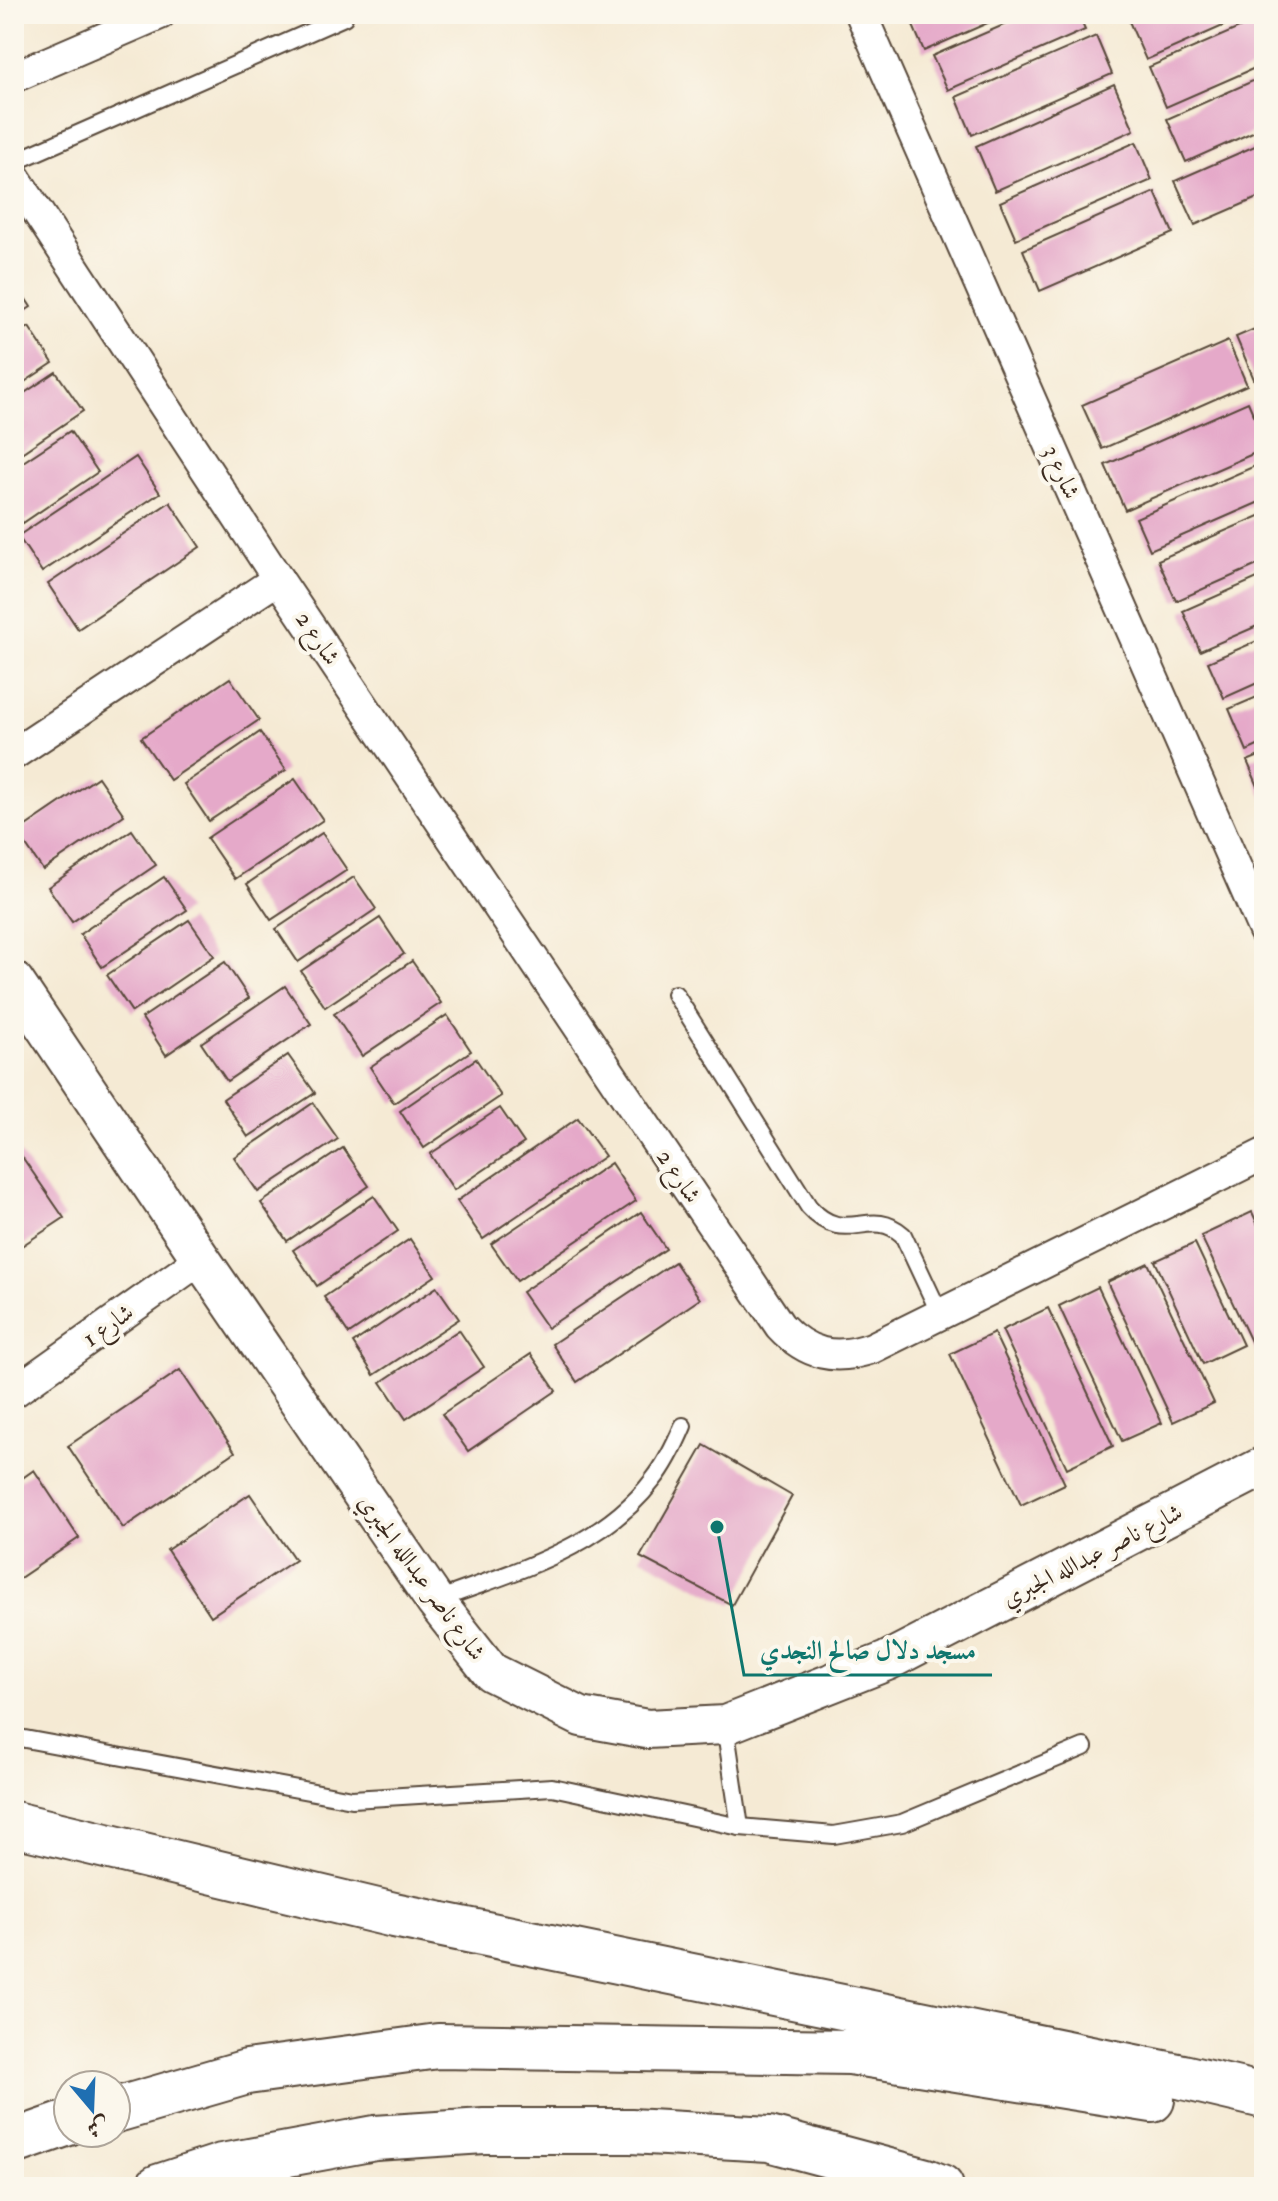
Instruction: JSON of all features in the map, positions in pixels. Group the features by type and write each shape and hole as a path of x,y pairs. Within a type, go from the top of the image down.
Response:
{"highway":[{"path":"14,1824 394,1915 1264,2096"},
{"path":"132,2105 247,2072 438,2046 850,2052 1129,2095 1264,2124"},
{"path":"14,2142 52,2129"},
{"path":"158,2187 222,2166 375,2138 484,2131 631,2131 769,2139 941,2187"}],"street":[{"path":"14,77 160,14"},
{"name":"شارع 3","path":"861,14 1264,931"},
{"name":"شارع 2","path":"14,176 278,579 791,1338 822,1353 839,1355 872,1348 1264,1154"},
{"path":"14,754 278,579"},
{"name":"شارع ناصر عبدالله الجبري","path":"14,981 435,1601 491,1672 581,1717 647,1729 725,1725 887,1661 1264,1466"},
{"name":"شارع 1","path":"14,1392 201,1259"}],"lane":[{"path":"14,162 344,17 344,14"},
{"path":"675,994 809,1207 818,1217 842,1227 881,1222 894,1226 903,1235 940,1314"},
{"path":"435,1601 562,1553 613,1522 645,1490 671,1453 683,1426"},
{"path":"725,1725 740,1827"},
{"path":"14,1737 352,1799 552,1787 740,1827 834,1835 902,1823 1084,1747"}],"building":[{"path":"908,14 1008,14 924,51"},
{"path":"1029,14 1078,14 1085,30 948,90 932,56"},
{"path":"1140,14 1250,14 1146,60 1128,19"},
{"path":"1262,18 1264,64 1166,107 1149,67"},
{"path":"1096,36 1112,74 972,135 956,97"},
{"path":"1264,76 1264,127 1186,162 1167,119"},
{"path":"1114,84 1134,130 995,191 976,146"},
{"path":"1136,142 1152,180 1016,239 1000,202"},
{"path":"1264,142 1264,195 1195,225 1175,181"},
{"path":"1155,192 1173,233 1040,291 1023,250"},
{"path":"14,281 31,307 14,318"},
{"path":"1264,325 1264,389 1259,391 1236,337"},
{"path":"29,327 53,363 14,389 14,337"},
{"path":"1228,341 1247,385 1102,449 1082,405"},
{"path":"56,372 83,411 14,458 14,400"},
{"path":"1248,402 1264,439 1264,449 1125,510 1105,465"},
{"path":"70,431 98,472 23,523 14,509 14,468"},
{"path":"136,457 160,493 42,572 18,536"},
{"path":"1264,462 1264,500 1150,550 1136,518"},
{"path":"170,502 200,547 78,629 48,584"},
{"path":"1264,514 1264,562 1176,601 1158,560"},
{"path":"1264,575 1264,623 1200,651 1183,611"},
{"path":"1264,638 1264,680 1224,698 1208,662"},
{"path":"230,678 259,720 170,780 141,738"},
{"path":"1264,694 1264,743 1247,751 1229,709"},
{"path":"260,732 286,770 209,821 184,784"},
{"path":"1264,754 1264,800 1247,761"},
{"path":"98,777 124,815 43,870 17,832"},
{"path":"295,779 323,820 235,879 207,838"},
{"path":"132,830 156,865 72,922 48,887"},
{"path":"322,833 347,870 271,920 247,884"},
{"path":"164,877 187,910 102,967 80,934"},
{"path":"354,877 376,909 298,962 276,929"},
{"path":"380,918 404,954 325,1007 301,971"},
{"path":"189,920 214,956 132,1012 107,975"},
{"path":"412,961 441,1003 362,1056 334,1014"},
{"path":"225,962 249,998 166,1055 142,1018"},
{"path":"285,986 311,1024 227,1081 201,1043"},
{"path":"447,1015 471,1051 394,1103 370,1067"},
{"path":"288,1055 315,1093 248,1137 223,1099"},
{"path":"476,1059 501,1096 424,1148 400,1111"},
{"path":"313,1103 338,1139 258,1192 234,1157"},
{"path":"500,1108 524,1143 454,1190 430,1154"},
{"path":"578,1118 605,1156 483,1239 457,1201"},
{"path":"14,1145 64,1218 14,1251"},
{"path":"343,1148 369,1186 287,1241 261,1203"},
{"path":"611,1163 636,1201 517,1281 491,1244"},
{"path":"374,1196 398,1231 317,1286 293,1250"},
{"path":"641,1212 666,1249 547,1328 522,1292"},
{"path":"1252,1212 1264,1238 1264,1369 1201,1236"},
{"path":"410,1239 435,1276 349,1334 324,1297"},
{"path":"1195,1243 1243,1345 1203,1364 1155,1261"},
{"path":"675,1262 700,1299 577,1382 552,1344"},
{"path":"1148,1263 1214,1403 1173,1422 1107,1282"},
{"path":"437,1287 459,1319 374,1375 353,1343"},
{"path":"1098,1287 1162,1423 1122,1441 1059,1306"},
{"path":"1048,1308 1113,1446 1067,1468 1002,1330"},
{"path":"459,1330 484,1367 406,1419 381,1382"},
{"path":"994,1333 1065,1484 1021,1505 950,1354"},
{"path":"531,1354 556,1391 468,1451 442,1414"},
{"path":"180,1370 235,1452 123,1528 68,1446"},
{"path":"704,1445 792,1496 732,1605 640,1557"},
{"path":"34,1470 79,1538 14,1582 14,1484"},
{"path":"250,1494 295,1560 211,1616 167,1550"}],"place":[{"name":"مسجد دلال صالح النجدي","path":"717,1527"}]}
